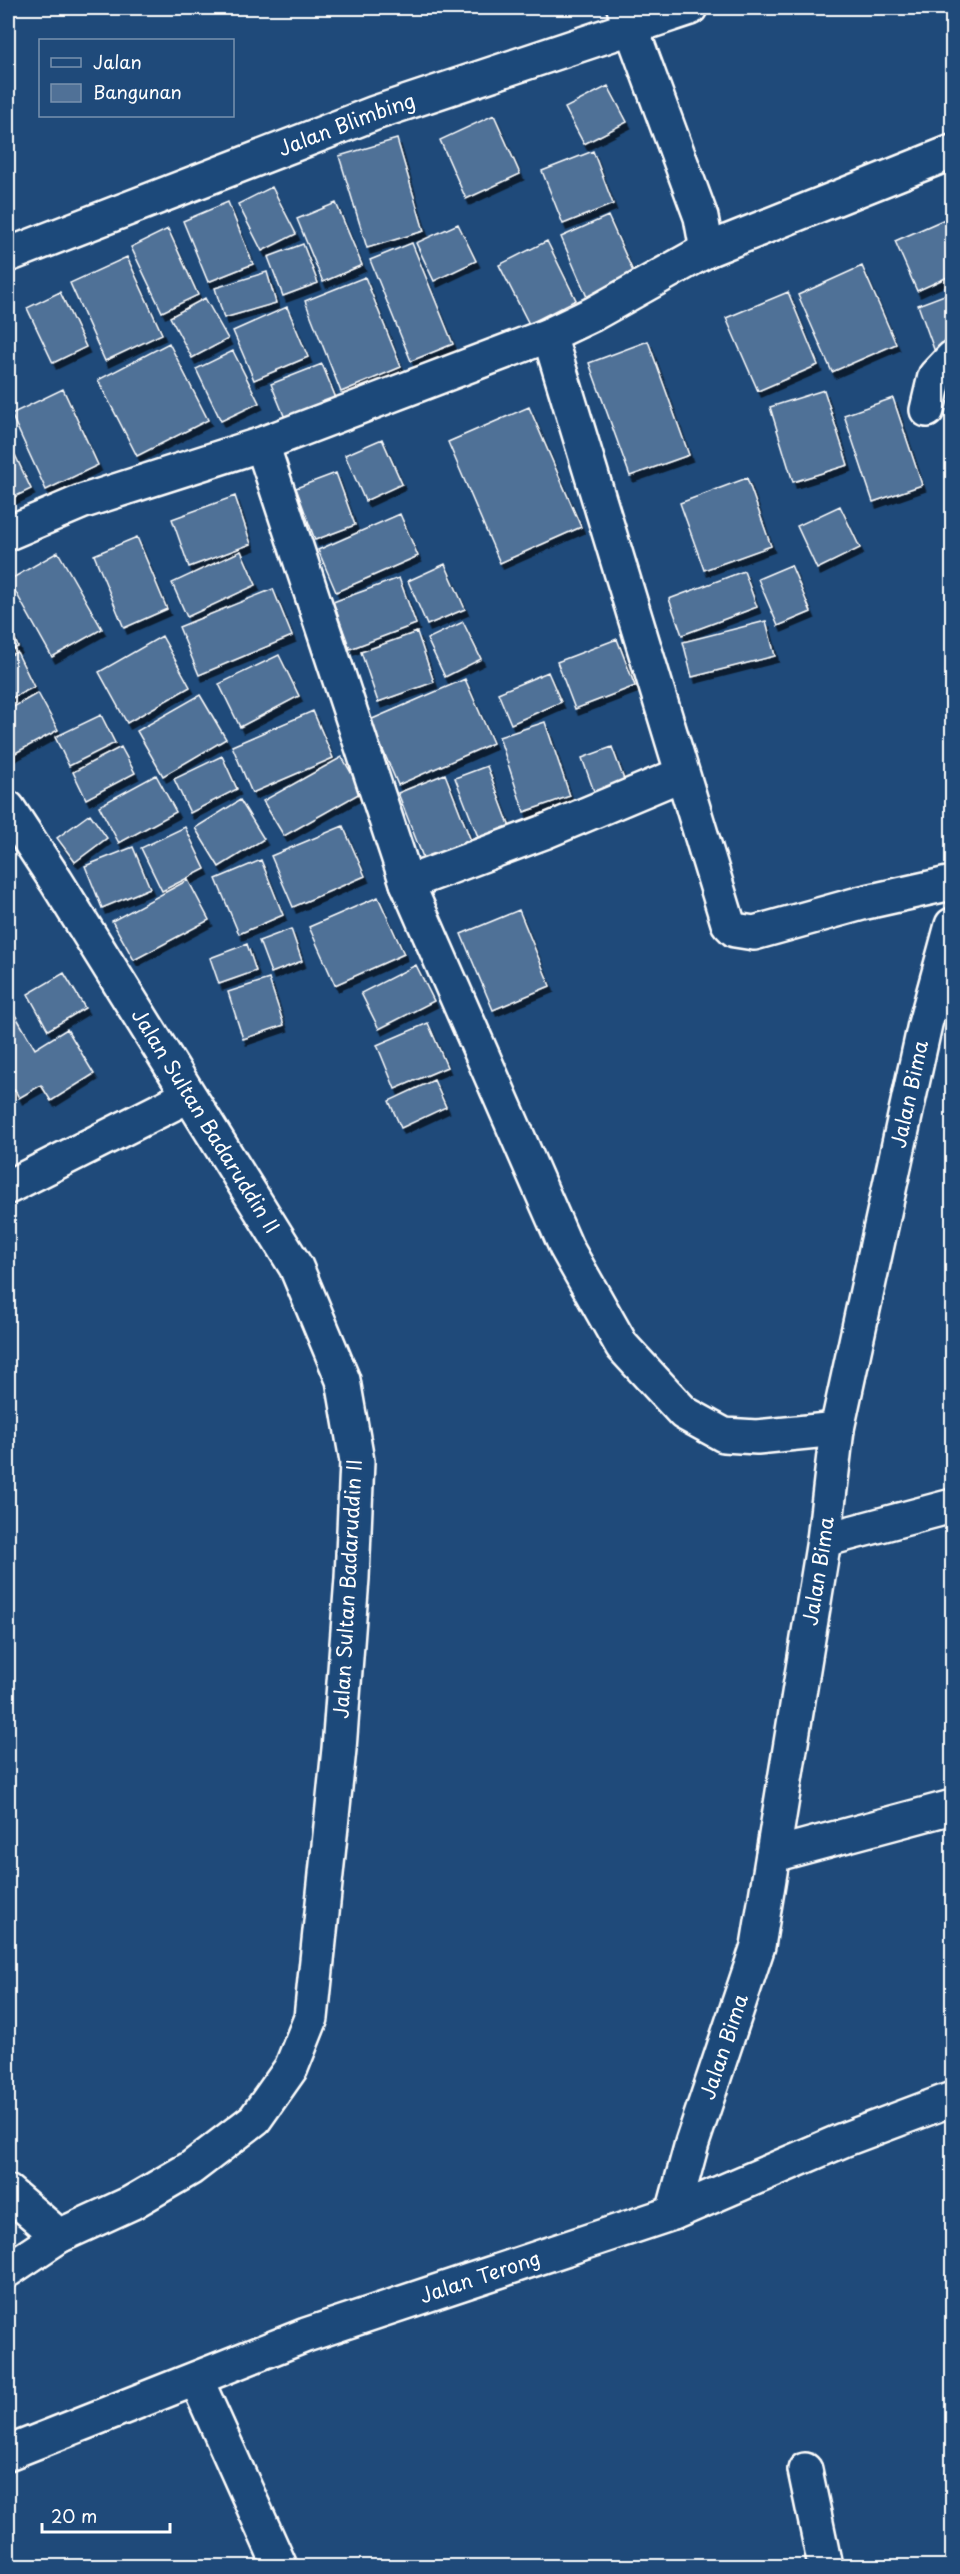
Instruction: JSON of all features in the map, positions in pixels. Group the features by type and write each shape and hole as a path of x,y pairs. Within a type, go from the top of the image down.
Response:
{"street":[{"name":"Jalan Blimbing","path":"8,255 628,16 690,8"},
{"path":"628,16 700,217 707,250"},
{"path":"8,533 81,502 262,444 549,335 593,314 707,250 952,152"},
{"path":"549,335 728,923 735,930 754,933 862,903 952,883"},
{"path":"927,410 934,376 952,358"},
{"path":"262,444 407,882 566,1247 622,1346 684,1413 724,1435 757,1437 837,1429"},
{"path":"407,882 544,832 682,774"},
{"name":"Jalan Sultan Badaruddin II","path":"8,808 56,880 296,1267 343,1380 357,1461 352,1578 339,1749 312,2007 310,2019 291,2068 255,2118 191,2168 131,2203 59,2236 8,2270"},
{"name":"Jalan Bima","path":"673,2213 692,2143 758,1946 824,1540 837,1429 945,976 952,925"},
{"path":"8,1187 188,1096"},
{"path":"824,1540 952,1506"},
{"path":"773,1855 952,1807"},
{"name":"Jalan Terong","path":"8,2453 306,2335 673,2213 843,2140 952,2099"},
{"path":"8,2192 59,2236"},
{"path":"196,2379 280,2566"},
{"path":"805,2470 825,2566"}],"building":[{"path":"608,86 627,122 584,144 565,108"},
{"path":"494,115 520,174 466,199 440,140"},
{"path":"397,139 424,231 367,248 339,156"},
{"path":"593,151 613,204 563,224 542,171"},
{"path":"272,187 296,234 262,251 238,204"},
{"path":"228,202 253,264 208,282 183,221"},
{"path":"336,203 362,265 323,282 297,219"},
{"path":"608,216 635,276 587,297 561,237"},
{"path":"952,216 952,275 917,291 895,241"},
{"path":"458,224 476,261 434,281 416,243"},
{"path":"168,229 198,295 162,312 131,247"},
{"path":"547,241 576,300 529,324 499,265"},
{"path":"412,243 453,344 411,361 370,260"},
{"path":"303,244 318,283 283,296 268,257"},
{"path":"127,257 162,334 105,361 70,283"},
{"path":"862,266 896,344 832,372 798,295"},
{"path":"267,272 276,303 224,318 215,288"},
{"path":"365,277 401,367 341,392 305,301"},
{"path":"60,292 86,347 53,363 27,308"},
{"path":"788,292 818,365 758,391 726,318"},
{"path":"952,292 952,346 935,352 918,305"},
{"path":"205,298 228,339 192,358 170,317"},
{"path":"287,307 308,357 254,380 233,331"},
{"path":"648,341 689,455 630,476 589,363"},
{"path":"169,343 208,420 137,456 98,380"},
{"path":"233,351 259,403 221,421 196,369"},
{"path":"322,364 338,403 287,423 271,384"},
{"path":"63,389 98,465 46,490 11,414"},
{"path":"824,390 848,465 793,482 770,407"},
{"path":"893,398 922,485 873,502 844,415"},
{"path":"529,407 581,527 500,563 448,442"},
{"path":"382,439 402,484 365,501 345,455"},
{"path":"8,440 31,489 8,500"},
{"path":"336,473 355,525 315,540 296,488"},
{"path":"747,478 771,546 704,570 680,503"},
{"path":"235,496 251,544 189,567 172,519"},
{"path":"840,506 860,548 817,569 797,526"},
{"path":"400,514 418,556 336,592 318,550"},
{"path":"137,537 167,609 124,628 94,555"},
{"path":"241,551 256,585 187,617 172,583"},
{"path":"58,552 102,629 52,657 9,580"},
{"path":"445,564 465,609 427,625 408,581"},
{"path":"791,565 811,612 778,626 758,579"},
{"path":"744,571 757,607 682,635 669,599"},
{"path":"399,578 416,624 350,649 333,602"},
{"path":"273,589 292,636 199,675 179,627"},
{"path":"766,621 775,656 692,677 683,642"},
{"path":"8,622 18,647 8,652"},
{"path":"463,622 481,659 445,677 427,639"},
{"path":"417,632 434,682 378,702 361,652"},
{"path":"162,636 190,687 127,723 99,672"},
{"path":"617,639 635,686 575,709 557,662"},
{"path":"17,652 34,687 8,700 8,656"},
{"path":"279,655 299,696 240,727 219,684"},
{"path":"548,672 561,702 511,724 498,693"},
{"path":"465,679 493,743 398,785 370,720"},
{"path":"38,693 58,730 8,757 8,710"},
{"path":"200,695 226,739 163,776 137,731"},
{"path":"313,711 333,758 252,793 232,746"},
{"path":"101,715 115,743 69,766 55,737"},
{"path":"545,722 570,796 524,812 499,737"},
{"path":"121,747 135,773 86,799 73,772"},
{"path":"612,747 626,785 596,797 582,758"},
{"path":"222,756 237,789 190,813 174,779"},
{"path":"342,757 362,792 284,836 263,801"},
{"path":"487,766 511,830 480,842 455,778"},
{"path":"445,774 473,846 426,865 398,793"},
{"path":"156,775 176,812 119,843 99,806"},
{"path":"240,800 264,839 219,867 195,828"},
{"path":"90,814 107,838 75,862 57,838"},
{"path":"343,826 365,876 293,907 271,856"},
{"path":"185,827 205,869 162,891 141,848"},
{"path":"133,847 150,888 102,908 85,866"},
{"path":"261,860 283,915 239,934 216,879"},
{"path":"188,880 209,920 134,960 112,921"},
{"path":"378,897 404,954 335,985 309,927"},
{"path":"519,910 550,986 493,1010 461,934"},
{"path":"291,929 302,961 271,973 259,941"},
{"path":"247,944 256,971 219,984 210,958"},
{"path":"416,965 434,1001 379,1029 361,993"},
{"path":"64,973 85,1008 48,1030 28,994"},
{"path":"269,979 284,1025 243,1039 228,992"},
{"path":"8,1003 35,1049 67,1029 94,1074 51,1101 41,1085 19,1098 15,1090 8,1094"},
{"path":"428,1023 447,1067 395,1089 377,1045"},
{"path":"434,1080 446,1107 401,1128 389,1101"}]}
